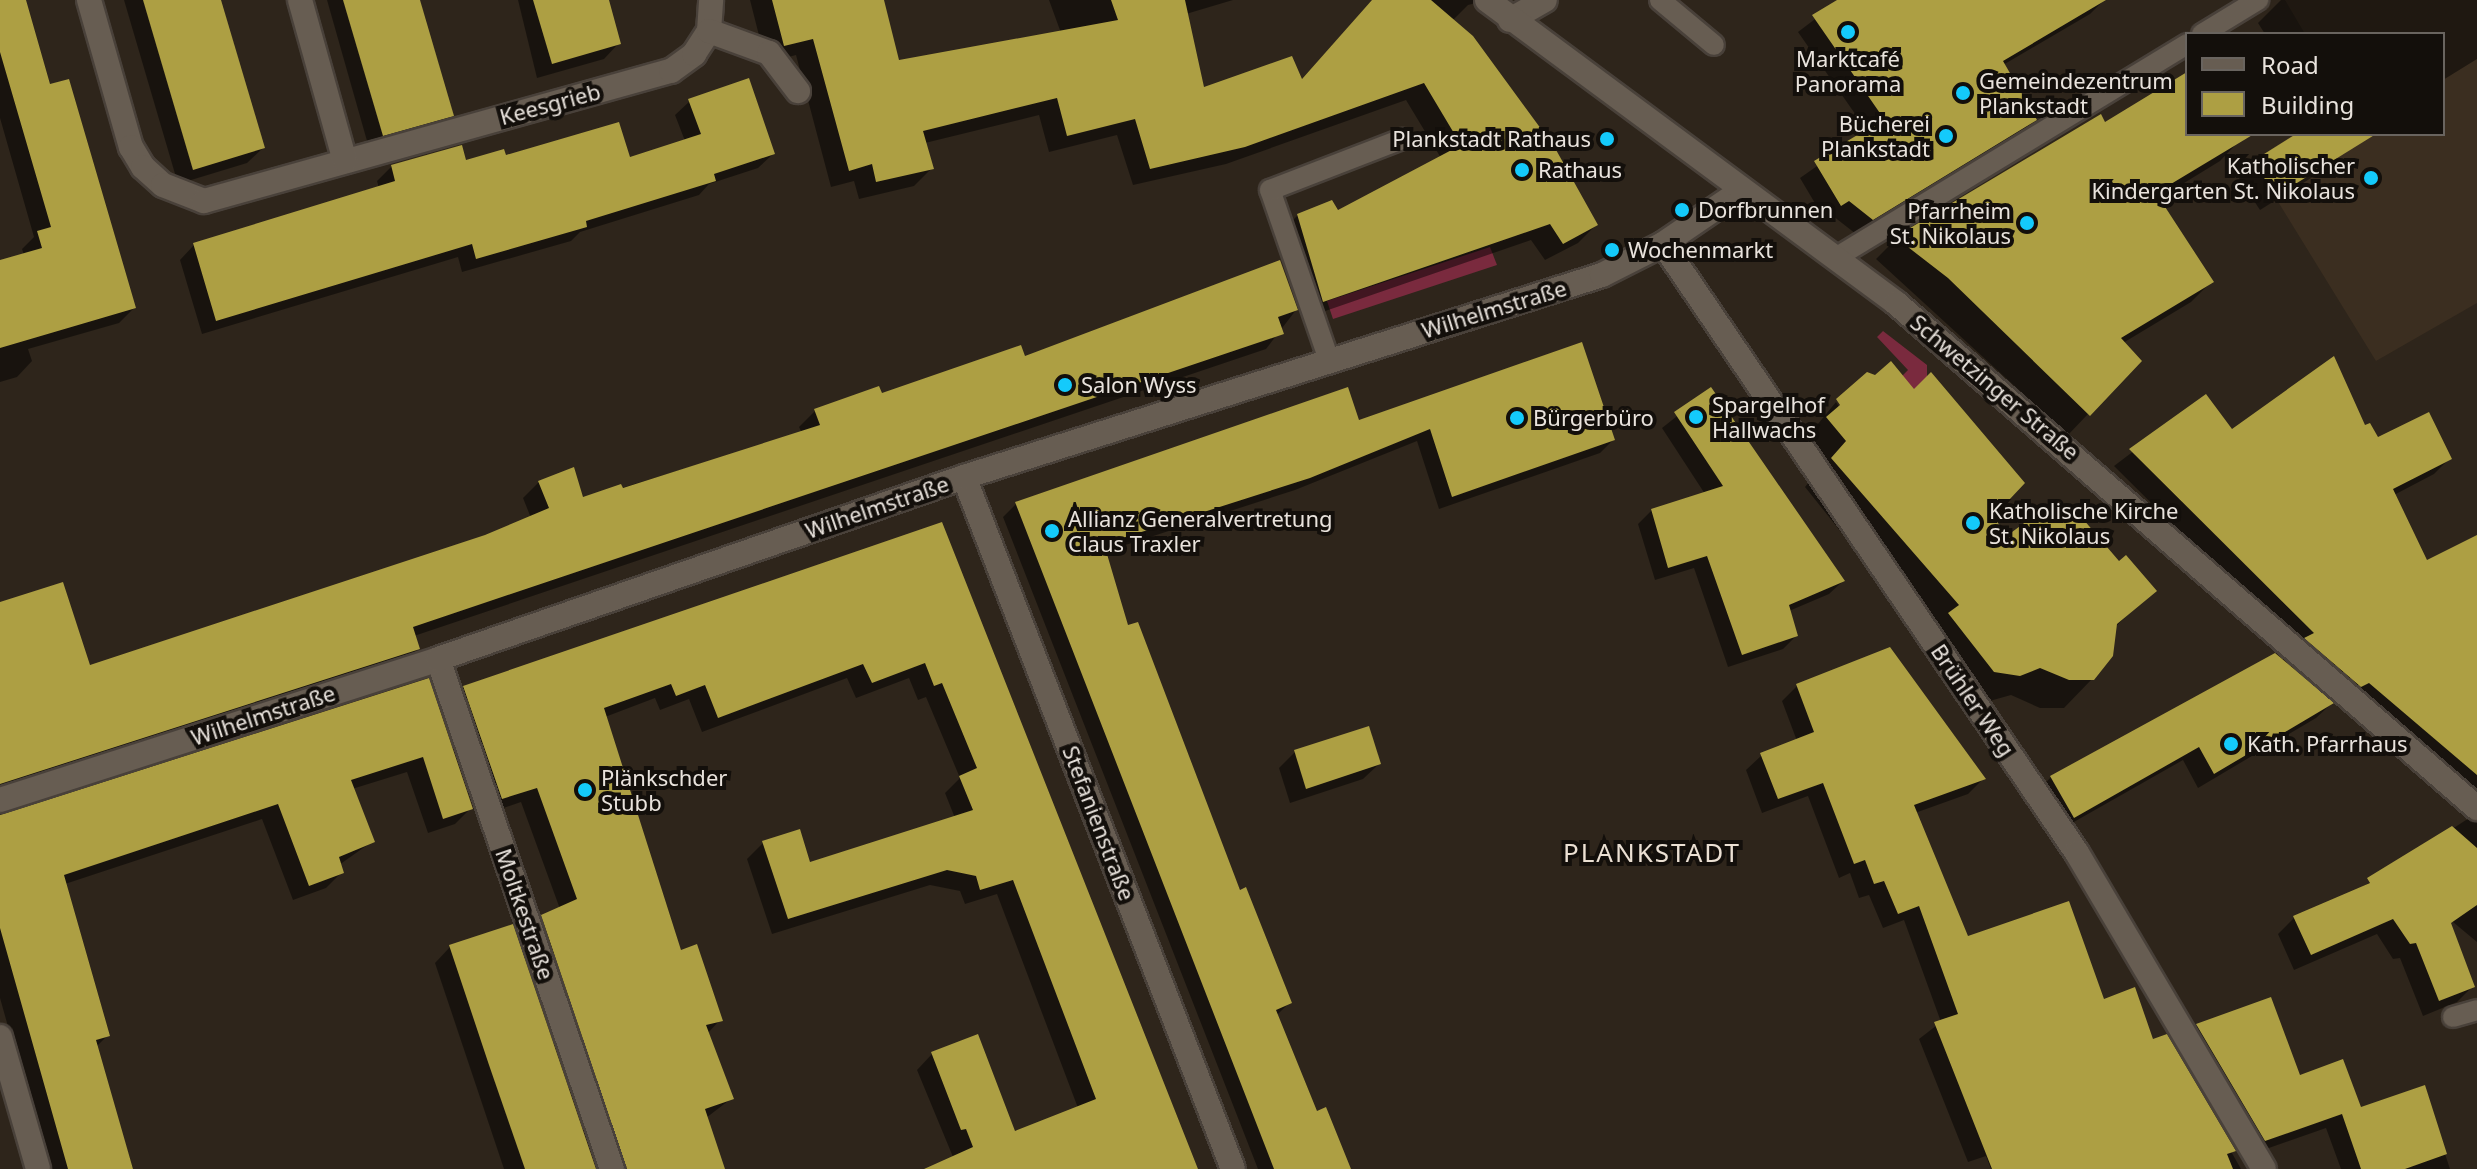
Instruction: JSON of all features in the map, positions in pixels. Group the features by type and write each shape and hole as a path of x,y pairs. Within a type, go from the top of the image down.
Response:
{"street":[{"name":"Keesgrieb","path":"89,0 131,147 143,167 163,185 204,201 671,71 694,54 709,31"},
{"path":"300,0 345,161"},
{"path":"711,0 709,31 769,53 798,91"},
{"name":"Schwetzinger Straße","path":"1487,0 1741,191 1837,257 1978,371 2352,704 2477,808"},
{"path":"1510,20 1545,0"},
{"name":"Wilhelmstraße","path":"0,800 438,659 964,477 1602,275 1663,244 1741,191"},
{"name":"Brühler Weg","path":"1663,244 2077,853 2264,1169"},
{"name":"Stefanienstraße","path":"964,477 1233,1169"},
{"name":"Moltkestraße","path":"438,659 612,1169"},
{"path":"0,1037 38,1169"}],"lane":[{"path":"1660,0 1714,45"},
{"path":"2205,32 2258,0"},
{"path":"1837,257 2185,45"},
{"path":"1329,360 1270,190 1402,139"},
{"path":"2453,1017 2477,1010"}],"shaded area":[{"name":"Katholischer Kindergarten St. Nikolaus","path":"2285,0 2477,0 2477,303 2376,361 2253,161 2292,136 2445,136 2445,32 2304,32"},
{"path":"1490,247 1497,265 1333,319 1327,301"},
{"path":"1883,331 1927,365 1927,380 1914,391 1902,376 1908,370 1877,337"}],"building":[{"path":"0,0 26,0 50,84 69,79 136,308 0,348 0,260 42,248 37,231 51,227 0,52"},
{"path":"143,0 221,0 265,148 193,170"},
{"path":"343,0 420,0 454,116 383,136"},
{"path":"533,0 609,0 621,44 552,64"},
{"path":"772,0 884,0 899,60 1118,20 1111,0 1185,0 1204,87 1292,56 1302,79 1372,0 1431,0 1473,36 1555,148 1598,225 1563,244 1550,224 1323,302 1297,214 1332,200 1338,210 1461,145 1424,83 1245,147 1150,169 1135,119 1067,136 1057,98 923,131 934,169 876,182 872,164 849,171 813,39 784,46"},
{"name":"Gemeindezentrum Plankstadt","path":"1837,0 2106,0 2003,61 2037,120 1873,220 1849,201 1841,206 1814,161 1884,119 1812,15"},
{"path":"2185,73 2185,136 2251,136 2156,193 2214,282 2121,338 2142,361 2090,416 1948,278 1895,237 2101,114 2105,122"},
{"path":"749,78 775,154 714,174 716,181 586,221 587,227 476,259 472,244 216,321 193,243 395,181 391,165 462,145 466,160 504,149 506,155 619,122 630,157 701,134 688,99"},
{"path":"2293,136 2373,136 2276,196 2253,161"},
{"path":"1280,260 1298,310 1278,317 1284,334 413,627 420,649 0,784 0,602 63,582 90,665 485,535 549,508 538,481 574,467 583,497 621,484 623,488 820,425 814,409 879,386 882,393 1021,345 1025,356"},
{"path":"1582,342 1615,440 1452,497 1430,429 1310,478 1104,544 1128,625 1138,622 1240,890 1246,887 1292,1003 1276,1010 1317,1111 1326,1107 1351,1169 1274,1169 1015,502 1348,387 1359,420"},
{"path":"2334,356 2365,425 2370,423 2378,437 2429,412 2452,459 2393,489 2427,560 2477,535 2477,775 2369,683 2361,687 2304,638 2314,633 2129,449 2206,394 2232,429"},
{"name":"Katholische Kirche St. Nikolaus","path":"1891,361 1914,389 1931,372 2025,483 1993,517 2008,535 2046,507 2058,522 2070,510 2077,512 2119,561 2126,555 2157,591 2117,624 2113,656 2094,680 2069,680 2040,668 2020,676 1994,672 1948,613 1959,605 1831,458 1846,441 1826,417 1840,405 1836,399 1867,372 1875,375"},
{"path":"1711,387 1845,581 1789,605 1798,636 1742,655 1707,556 1668,568 1651,509 1723,486 1674,412"},
{"path":"942,522 1198,1169 924,1169 973,1147 966,1129 961,1130 931,1052 978,1034 1015,1131 1096,1099 1013,880 980,890 976,876 947,870 788,919 762,841 800,829 810,862 973,810 959,776 977,768 942,683 934,686 925,663 872,683 863,664 718,718 705,685 676,696 671,684 604,708 681,950 697,944 723,1021 706,1025 734,1099 705,1109 725,1169 627,1169 541,915 577,899 537,788 502,799 463,686"},
{"path":"1890,647 1986,779 1914,805 1968,936 2069,901 2104,999 2135,987 2153,1039 2167,1034 2236,1151 2227,1154 2233,1169 1992,1169 1934,1022 1958,1014 1919,906 1898,914 1884,881 1874,884 1865,860 1854,864 1823,783 1778,799 1760,753 1814,732 1796,684"},
{"path":"2275,653 2334,703 2214,774 2199,747 2074,818 2050,776"},
{"path":"429,678 473,809 443,819 423,757 351,780 375,842 339,857 344,873 309,886 278,804 64,875 110,1036 96,1040 133,1169 68,1169 0,928 0,815"},
{"path":"1369,726 1381,764 1306,789 1294,750"},
{"path":"2452,826 2477,848 2477,905 2451,923 2475,987 2439,1001 2416,943 2410,944 2393,919 2311,955 2293,916 2370,883 2367,878"},
{"path":"513,924 596,1169 525,1169 489,1065 449,945"},
{"path":"2271,997 2300,1075 2343,1059 2361,1107 2425,1085 2447,1154 2405,1169 2361,1169 2342,1114 2265,1141 2196,1024"}],"place":[{"name":"Marktcafé Panorama","path":"1848,32"},
{"name":"Gemeindezentrum Plankstadt","path":"1963,93"},
{"name":"Bücherei Plankstadt","path":"1946,136"},
{"name":"Plankstadt Rathaus","path":"1607,139"},
{"name":"Rathaus","path":"1522,170"},
{"name":"Katholischer Kindergarten St. Nikolaus","path":"2371,178"},
{"name":"Dorfbrunnen","path":"1682,210"},
{"name":"Pfarrheim St. Nikolaus","path":"2027,223"},
{"name":"Wochenmarkt","path":"1612,250"},
{"name":"Salon Wyss","path":"1065,385"},
{"name":"Spargelhof Hallwachs","path":"1696,417"},
{"name":"Bürgerbüro","path":"1517,418"},
{"name":"Katholische Kirche St. Nikolaus","path":"1973,523"},
{"name":"Allianz Generalvertretung Claus Traxler","path":"1052,531"},
{"name":"Kath. Pfarrhaus","path":"2231,744"},
{"name":"Plänkschder Stubb","path":"585,790"}],"district":[{"name":"PLANKSTADT","path":"1652,853"}]}
